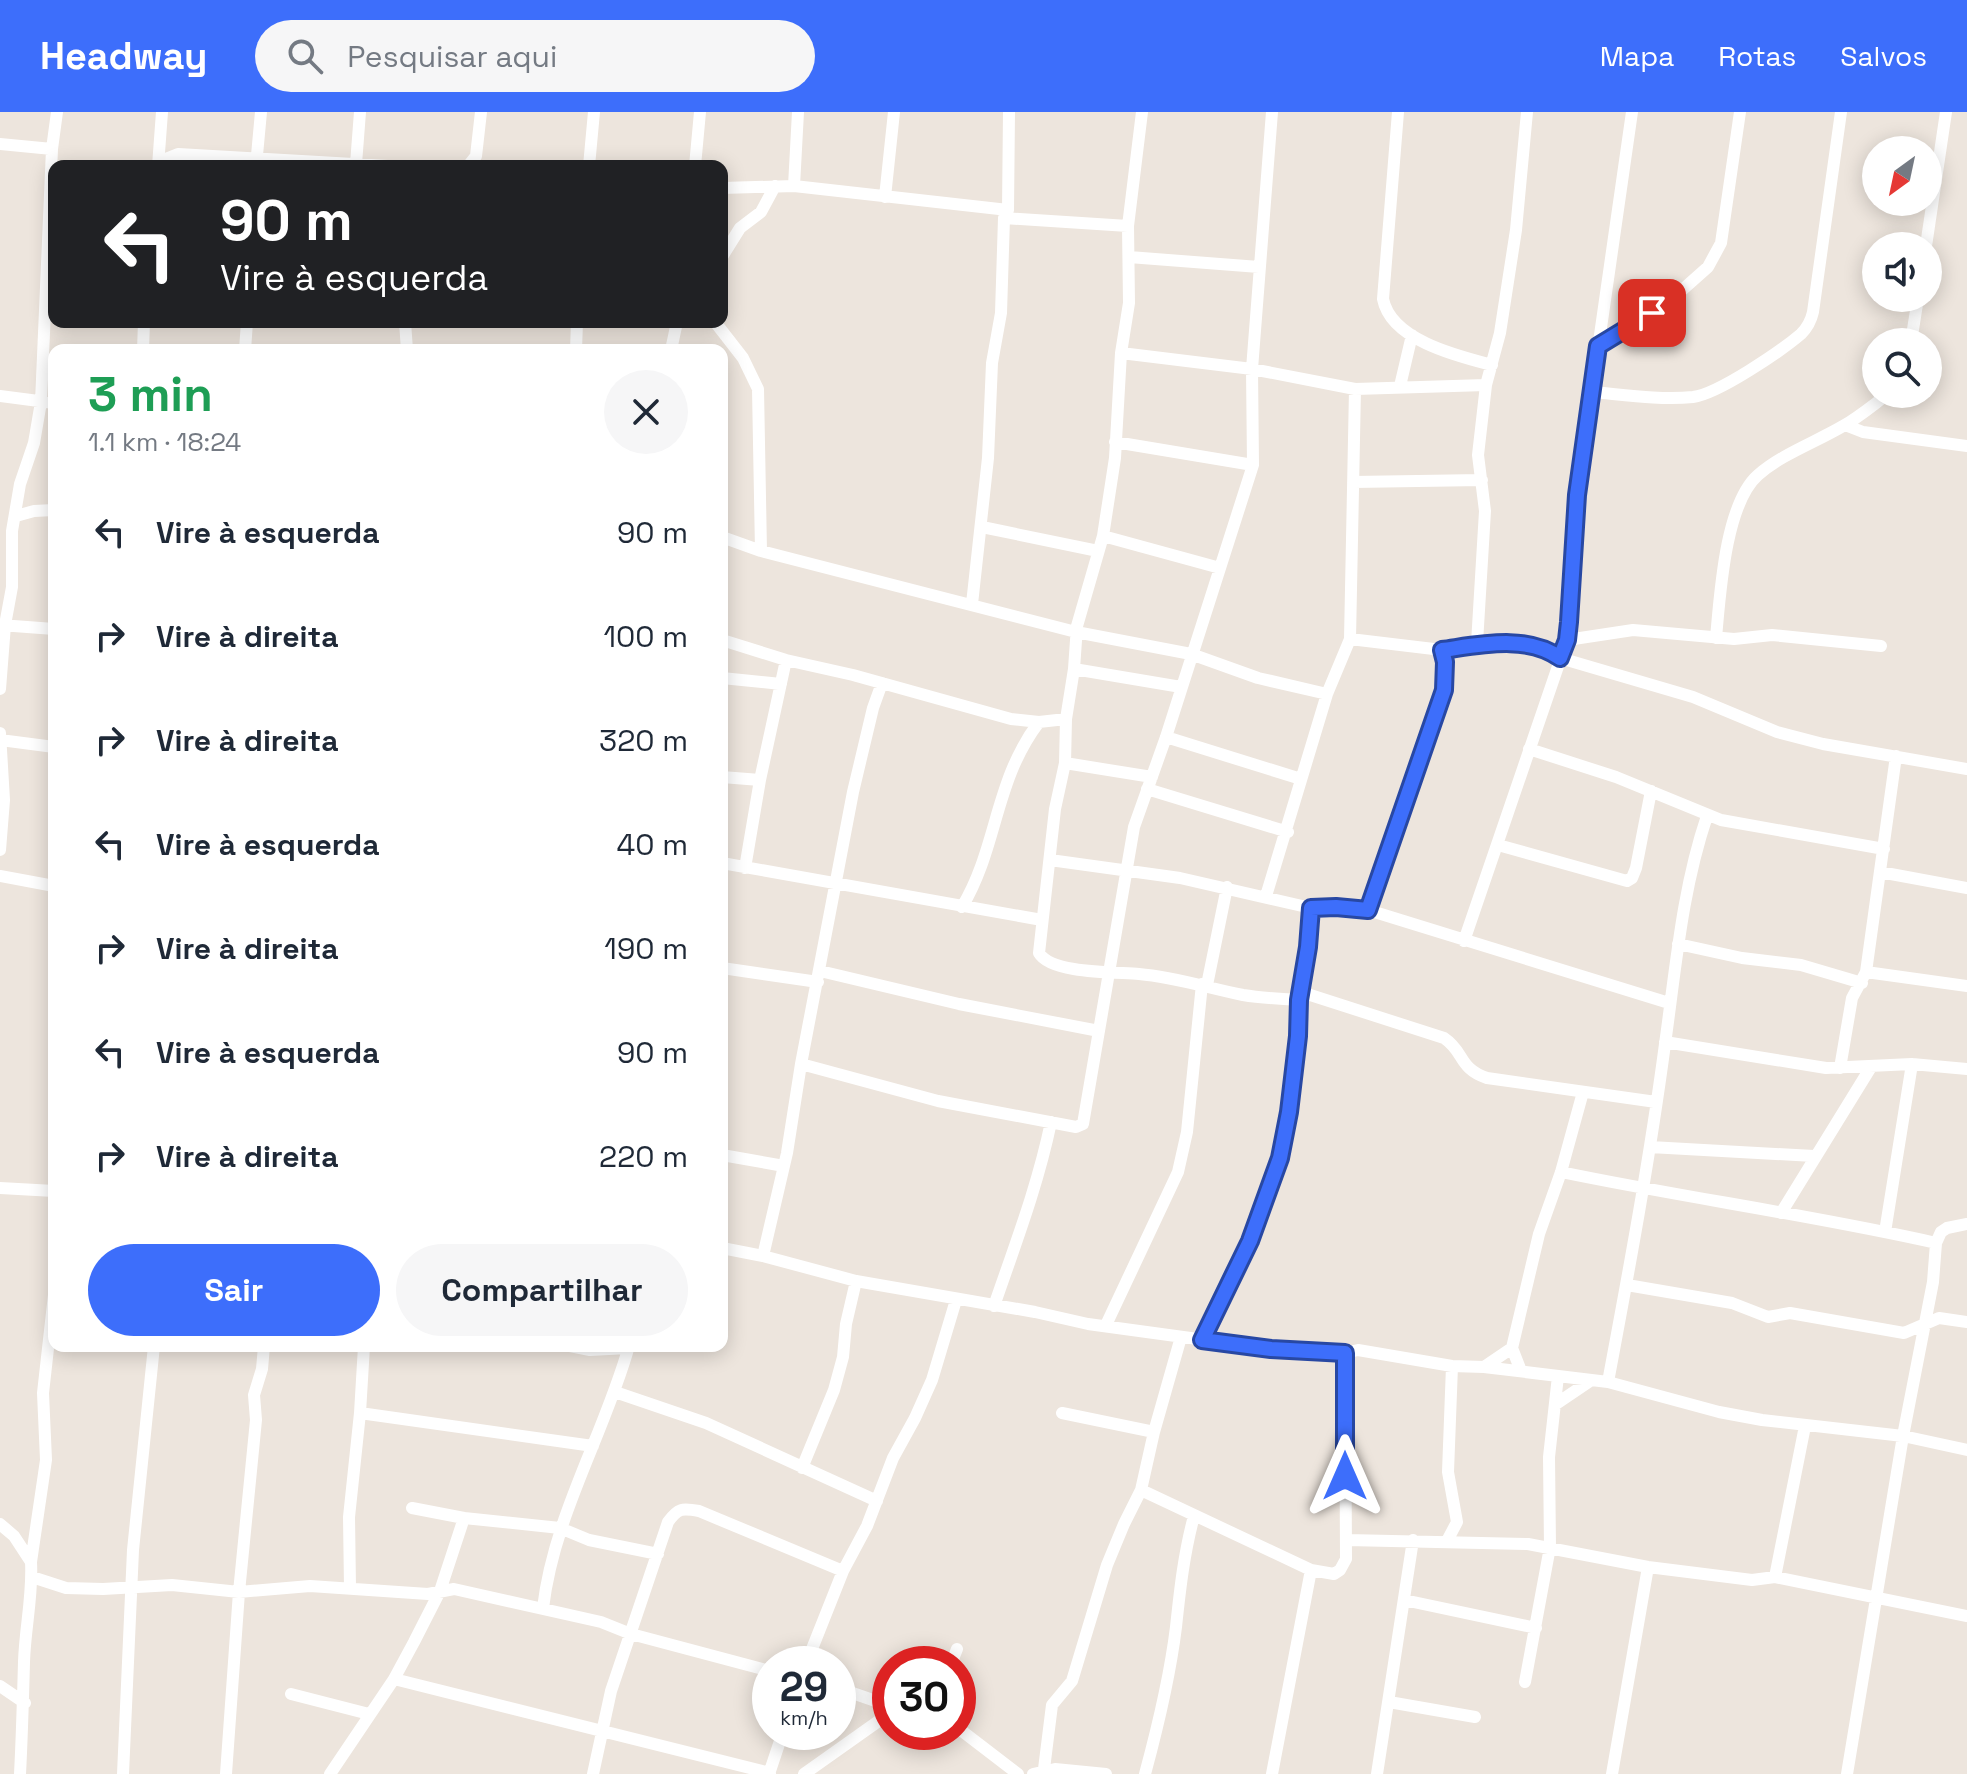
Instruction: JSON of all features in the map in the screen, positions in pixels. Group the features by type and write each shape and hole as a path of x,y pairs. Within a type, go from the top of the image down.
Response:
{"street":[{"path":"52,160 57,112"},
{"path":"158,160 162,112"},
{"path":"256,160 261,112"},
{"path":"360,112 362,160"},
{"path":"475,160 481,112"},
{"path":"590,160 594,112"},
{"path":"698,160 700,112"},
{"path":"794,186 798,112"},
{"path":"885,197 894,112"},
{"path":"972,604 990,434 992,363 1001,313 1009,112"},
{"path":"1142,112 1128,226 1129,303 1121,353 1115,442 1103,536 1076,632 1066,719 1065,763 1055,809 1039,953 1043,959 1068,968 1142,974 1204,984 1243,995 1300,996 1444,1038 1473,1073 1487,1078 1656,1102"},
{"path":"801,1064 938,1101 1076,1127 1083,1124 1134,827 1253,465 1252,369 1272,112"},
{"path":"1398,112 1383,299 1385,309 1412,335 1440,350 1492,365"},
{"path":"1477,643 1485,511 1478,455 1486,385 1500,333 1516,230 1527,112"},
{"path":"1464,941 1567,640 1577,495 1632,112"},
{"path":"1598,346 1672,299 1708,267 1721,243 1740,112"},
{"path":"1592,392 1653,398 1696,397 1756,366 1802,333 1811,321 1819,278 1841,112"},
{"path":"1928,232 1946,112"},
{"path":"159,139 178,154"},
{"path":"0,144 52,149"},
{"path":"166,160 178,154 236,160"},
{"path":"728,247 740,228 761,212 775,186"},
{"path":"728,187 794,186 1006,214 1128,226"},
{"path":"1129,257 1259,267"},
{"path":"720,328 743,358 758,389 761,551"},
{"path":"1400,386 1412,335"},
{"path":"1121,353 1252,369 1355,389 1486,385"},
{"path":"1266,896 1288,832 1327,694 1350,639 1355,389"},
{"path":"0,396 48,402 20,484 12,545 12,587 3,625 0,689"},
{"path":"1716,638 1721,581 1729,540 1746,489 1772,465 1845,425 1867,409 1870,420 1880,434"},
{"path":"1845,425 1854,430 1967,446"},
{"path":"1115,442 1253,465"},
{"path":"1353,482 1482,480"},
{"path":"0,510 16,513 48,510"},
{"path":"982,527 1098,551"},
{"path":"1103,536 1220,568"},
{"path":"728,539 761,551 1076,632 1191,654 1258,678 1327,694"},
{"path":"3,625 48,629"},
{"path":"1567,640 1633,630 1716,638 1772,635 1881,646"},
{"path":"1350,639 1442,650 1477,643 1539,647 1560,658 1693,697 1777,732 1823,744 1967,769"},
{"path":"728,642 1011,719 1039,722 1066,719"},
{"path":"1368,910 1444,690 1442,650"},
{"path":"745,868 786,660"},
{"path":"1074,669 1181,687"},
{"path":"728,679 781,684"},
{"path":"763,1256 784,1166 853,792 882,683"},
{"path":"962,907 977,882 987,855 993,822 1016,757 1039,722"},
{"path":"1166,737 1301,779"},
{"path":"0,850 4,800 0,738 48,746"},
{"path":"1529,749 1651,791 1707,816 1884,849"},
{"path":"1840,1068 1852,998 1864,977 1896,756"},
{"path":"1065,763 1150,783 1288,832"},
{"path":"728,777 760,780"},
{"path":"1498,845 1627,881 1632,878 1636,868 1651,791"},
{"path":"1608,1382 1650,1147 1686,892 1707,816"},
{"path":"1050,860 1227,887 1311,908 1368,910 1669,1003"},
{"path":"728,864 1042,920"},
{"path":"1880,872 1967,888"},
{"path":"0,876 48,885"},
{"path":"1106,1325 1181,1161 1204,984 1227,887"},
{"path":"1202,1340 1250,1241 1278,1167 1289,1112 1311,908"},
{"path":"1678,944 1742,958 1864,977 1967,986"},
{"path":"728,969 819,977 1099,1031"},
{"path":"1665,1042 1769,1060 1840,1068 1912,1064 1967,1069"},
{"path":"1885,1232 1912,1064"},
{"path":"1781,1213 1871,1067"},
{"path":"1521,1371 1512,1348 1539,1234 1561,1172 1583,1092"},
{"path":"994,1306 1028,1208 1051,1122"},
{"path":"1650,1147 1814,1156"},
{"path":"728,1156 784,1166"},
{"path":"1561,1172 1936,1243"},
{"path":"0,1188 48,1191"},
{"path":"1847,1774 1903,1436 1925,1326 1936,1243 1941,1232 1947,1228 1967,1224"},
{"path":"728,1249 856,1281 1088,1324 1271,1349 1345,1353 1358,1350 1452,1366 1608,1382 1719,1412 1805,1426 1903,1436 1967,1450"},
{"path":"802,1468 834,1390 856,1281"},
{"path":"1627,1285 1732,1303 1768,1317 1790,1313 1904,1333 1939,1318 1967,1322"},
{"path":"813,1646 843,1571 867,1526 893,1458 932,1380 956,1300"},
{"path":"1106,1774 1081,1770 1039,1772 1052,1705 1072,1681 1107,1565 1141,1490 1181,1337"},
{"path":"1484,1367 1512,1348"},
{"path":"20,1774 31,1562 46,1460 43,1393 48,1352"},
{"path":"123,1774 131,1589 153,1352"},
{"path":"226,1774 239,1592 256,1420 254,1395 263,1352"},
{"path":"350,1587 349,1517 364,1352"},
{"path":"543,1608 545,1580 560,1528 615,1392 627,1352"},
{"path":"1141,1490 1311,1570 1334,1574 1340,1570 1346,1559 1347,1540 1345,1353"},
{"path":"1447,1541 1457,1522 1448,1472 1452,1366"},
{"path":"1525,1682 1550,1547 1550,1430 1558,1376"},
{"path":"1556,1404 1590,1381"},
{"path":"615,1392 706,1423 877,1501"},
{"path":"360,1413 593,1446"},
{"path":"1062,1413 1154,1432"},
{"path":"1775,1577 1805,1426"},
{"path":"412,1508 464,1518 560,1528 589,1540 658,1554"},
{"path":"593,1774 602,1729 668,1522 682,1508 726,1522 843,1571"},
{"path":"1145,1774 1167,1676 1176,1628 1179,1581 1194,1516"},
{"path":"330,1774 394,1679 440,1591 464,1518"},
{"path":"0,1524 14,1536 31,1562"},
{"path":"1347,1540 1447,1541 1550,1547 1648,1567 1752,1580 1775,1577 1967,1616"},
{"path":"1377,1774 1413,1540"},
{"path":"1612,1774 1648,1567"},
{"path":"1272,1774 1311,1570"},
{"path":"32,1577 66,1588 131,1589 172,1585 239,1592 310,1586 412,1594 454,1589 601,1622 631,1634 752,1666"},
{"path":"412,1594 426,1616"},
{"path":"1404,1600 1536,1628"},
{"path":"394,1679 770,1773 777,1750"},
{"path":"0,1686 25,1703"},
{"path":"291,1694 369,1714"},
{"path":"1389,1702 1475,1717"},
{"path":"804,1774 872,1726"},
{"path":"976,1742 1018,1774"}],"route":[{"path":"1345,1476 1345,1353 1271,1349 1202,1340 1250,1241 1280,1158 1289,1112 1311,908 1368,910 1444,690 1442,650 1477,643 1506,644 1539,647 1560,658 1567,640 1577,495 1598,346 1652,313"}]}
